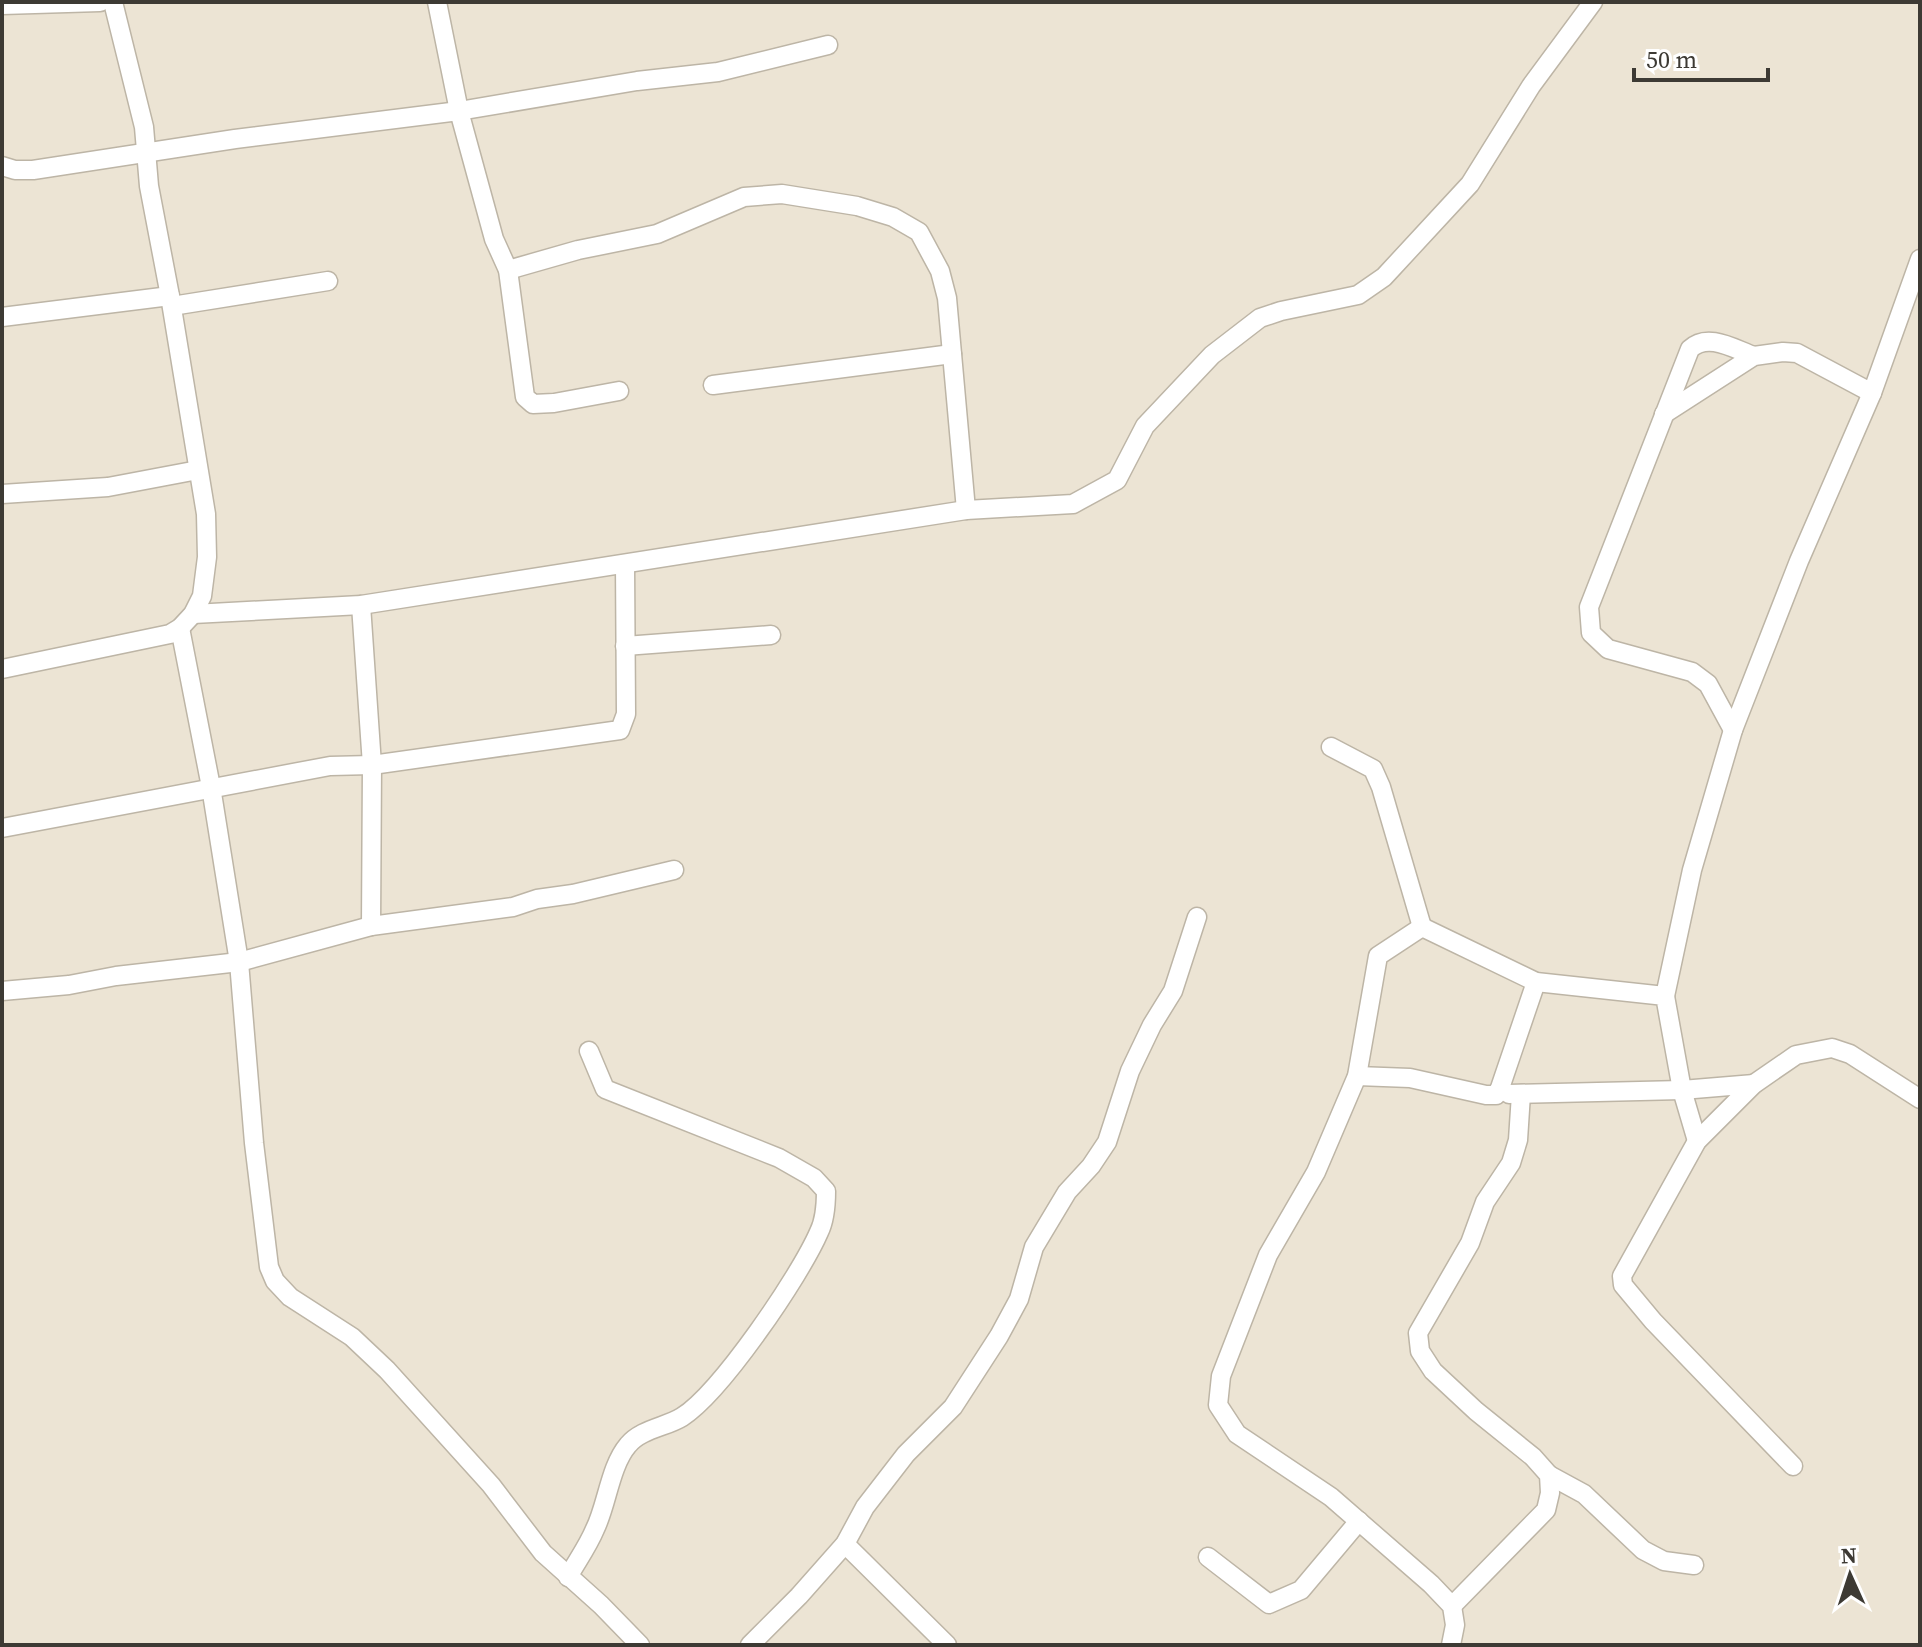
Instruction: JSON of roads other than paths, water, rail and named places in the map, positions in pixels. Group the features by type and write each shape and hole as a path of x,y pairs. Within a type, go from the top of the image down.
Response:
{"street":[{"path":"2,5 100,2"},
{"path":"2,669 170,634 187,621 202,596 207,557 206,514 149,186 144,127 113,2"},
{"path":"437,2 459,111 494,239 508,270 525,397 533,404 554,403 619,391"},
{"path":"187,621 361,605 966,510 1073,504 1117,480 1145,426 1212,355 1260,318 1358,295 1384,277 1470,184 1531,86 1593,2"},
{"path":"2,166 33,170 235,139 459,111 637,81 718,72 828,45"},
{"path":"508,270 578,250 657,234 744,197 782,194 857,206 893,217 919,232 940,271 947,298 966,510"},
{"path":"1697,1141 1682,1090 1665,996 1692,870 1733,730 1799,561 1872,393 1920,259"},
{"path":"2,317 171,301 328,281"},
{"path":"1733,730 1708,684 1692,672 1608,649 1591,633 1589,607 1690,349 1697,342 1710,340 1754,356"},
{"path":"1664,414 1754,356 1783,352 1797,353 1872,393"},
{"path":"713,385 952,354"},
{"path":"2,494 108,487 198,470"},
{"path":"2,828 330,766 372,765 620,730 626,714 625,564"},
{"path":"361,605 372,765 371,926"},
{"path":"187,621 239,962 254,1143 269,1267 275,1281 290,1297 352,1337 387,1370 491,1485 543,1553 640,1645"},
{"path":"625,646 771,635"},
{"path":"1331,747 1373,769 1422,927 1536,982 1665,996"},
{"path":"2,991 239,962 371,926 513,907 537,899 573,894 674,870"},
{"path":"750,1645 845,1544 865,1507 906,1454 953,1407 999,1336 1019,1299 1034,1247 1067,1192 1091,1166 1107,1142 1130,1071 1152,1025 1173,991 1197,917"},
{"path":"1422,927 1378,956 1357,1076 1316,1172 1268,1255 1221,1376 1218,1405 1237,1434 1331,1497 1452,1606 1455,1625 1451,1645"},
{"path":"1496,1095 1536,982"},
{"path":"1793,1466 1653,1321 1623,1285 1622,1276 1697,1141 1754,1084 1796,1055 1832,1048 1850,1054 1915,1093"},
{"path":"568,1577 596,1528 629,1444 654,1428 682,1417 710,1392 752,1339 798,1272 821,1230 826,1207 826,1191 814,1178 779,1158 605,1089 589,1051"},
{"path":"1357,1076 1410,1078 1486,1095 1682,1090 1754,1084"},
{"path":"1521,1094 1518,1140 1511,1163 1485,1202 1470,1243 1418,1333 1420,1351 1433,1371 1476,1411 1533,1457 1549,1475 1584,1494 1643,1550 1664,1561 1694,1565"},
{"path":"1452,1606 1546,1510 1550,1493 1549,1475"},
{"path":"1208,1557 1269,1604 1301,1590 1359,1521"},
{"path":"845,1544 947,1645"}]}
